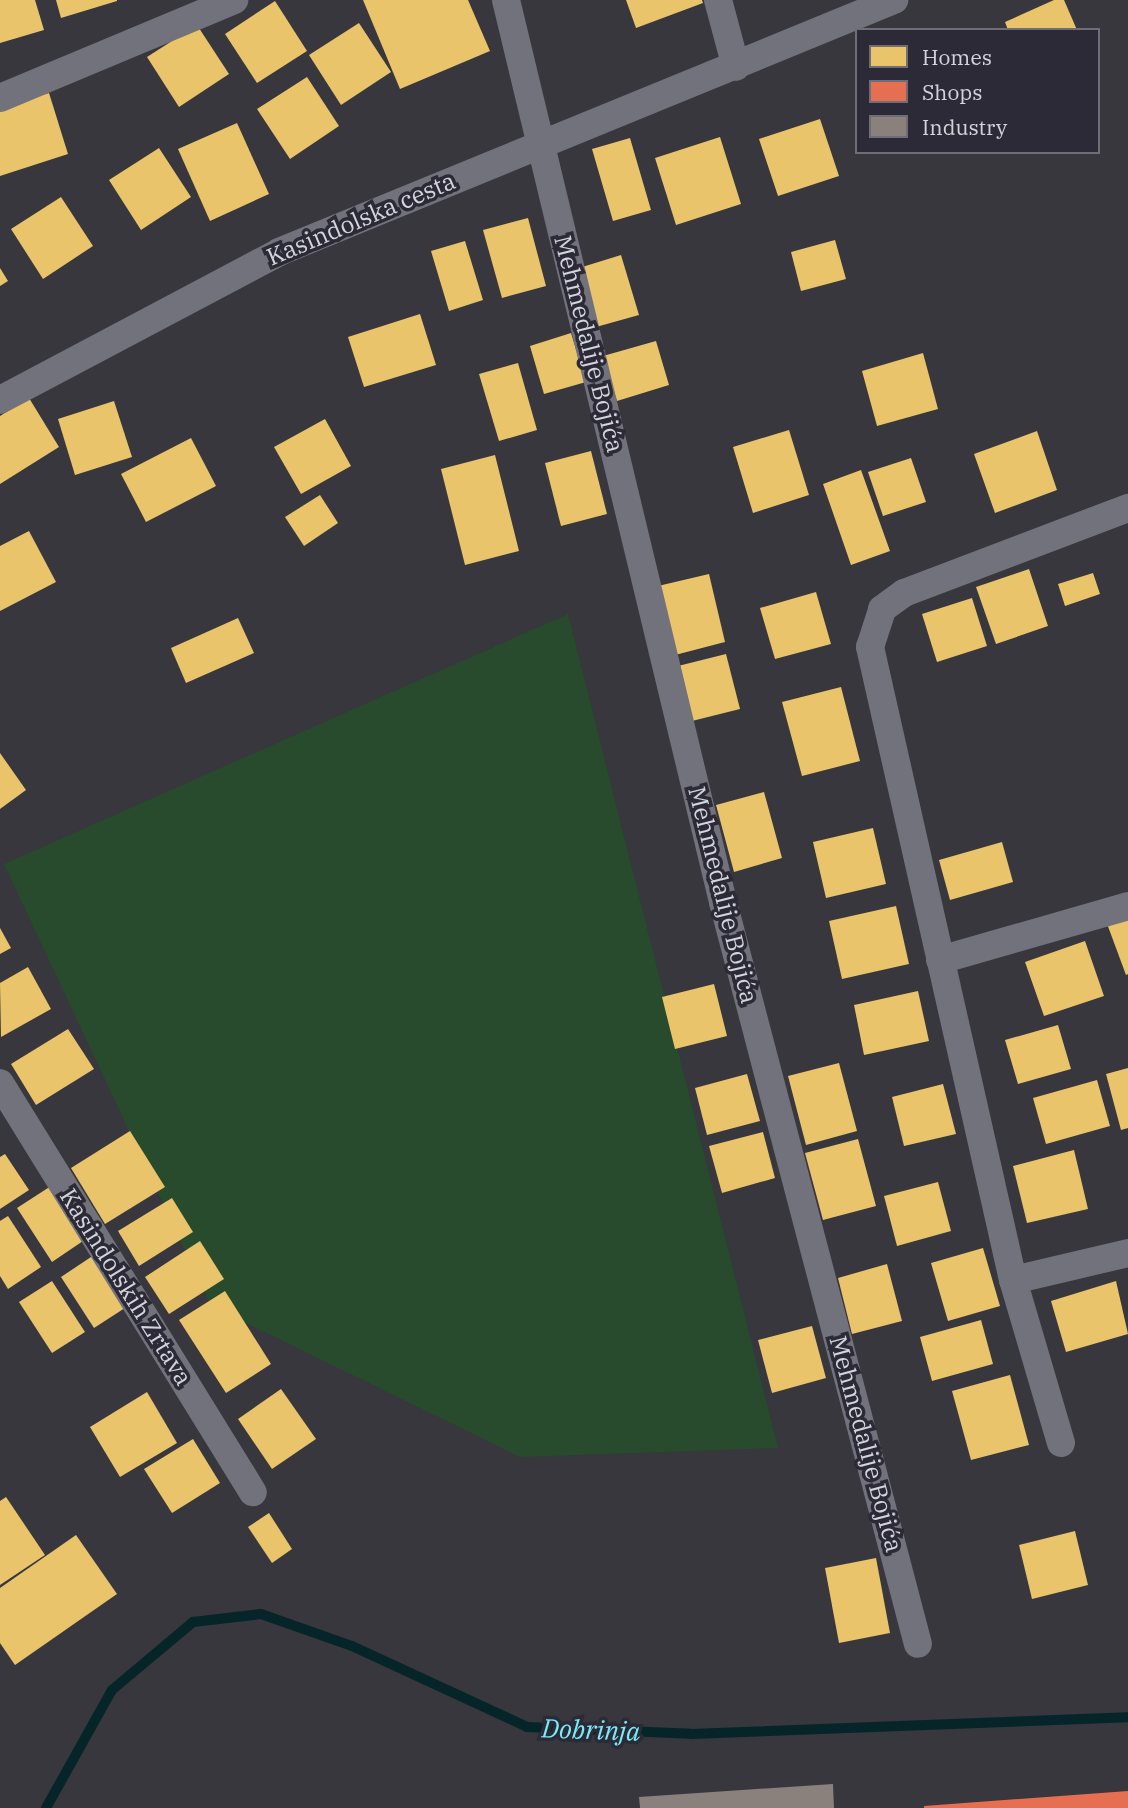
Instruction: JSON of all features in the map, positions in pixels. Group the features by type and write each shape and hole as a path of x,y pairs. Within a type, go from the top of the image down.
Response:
{"street":[{"path":"0,98 234,0"},
{"name":"Mehmedalije Bojića","path":"506,0 723,902 918,1644"},
{"path":"718,0 736,67"},
{"name":"Kasindolska cesta","path":"0,400 279,252 540,142 736,67 894,0"},
{"path":"1060,1443 1013,1280 870,647 872,628 882,609 904,593 1128,508"},
{"path":"940,960 1128,906"},
{"name":"Kasindolskih Zrtava","path":"0,1083 253,1492"},
{"path":"1013,1280 1128,1253"}],"green space":[{"path":"568,614 778,1448 520,1457 211,1306 4,864"}],"building: Homes":[{"path":"0,0 35,0 44,30 0,43"},
{"path":"56,0 117,0 117,1 61,18"},
{"path":"363,0 468,0 490,51 400,89"},
{"path":"626,0 702,0 703,3 636,28"},
{"path":"1054,0 1064,0 1076,28 1007,28 1005,22"},
{"path":"275,1 307,51 257,83 225,34"},
{"path":"359,23 391,72 341,105 309,55"},
{"path":"197,25 229,74 179,107 147,57"},
{"path":"307,77 339,126 290,159 257,109"},
{"path":"49,93 68,154 0,176 0,108"},
{"path":"820,119 839,176 778,196 759,139"},
{"path":"237,123 269,194 210,221 178,149"},
{"path":"720,137 741,204 676,225 655,158"},
{"path":"630,138 651,210 613,221 592,149"},
{"path":"159,148 191,197 141,230 109,180"},
{"path":"61,197 93,246 43,279 11,229"},
{"path":"528,218 546,286 502,298 483,230"},
{"path":"835,240 846,279 801,291 791,252"},
{"path":"465,241 483,300 449,311 431,251"},
{"path":"621,255 639,315 596,327 579,268"},
{"path":"0,268 8,281 0,286"},
{"path":"420,314 436,365 364,387 348,337"},
{"path":"571,333 586,382 544,394 530,346"},
{"path":"656,341 669,385 617,401 603,356"},
{"path":"923,353 938,409 877,426 862,371"},
{"path":"518,363 537,430 499,441 479,374"},
{"path":"29,398 59,447 0,484 0,416"},
{"path":"114,401 132,457 75,475 58,419"},
{"path":"325,419 351,466 301,494 274,447"},
{"path":"789,430 809,495 753,513 733,447"},
{"path":"1037,431 1057,490 995,513 974,454"},
{"path":"191,438 216,486 146,522 121,474"},
{"path":"591,451 607,514 561,526 545,463"},
{"path":"495,455 519,551 465,565 441,469"},
{"path":"911,458 926,502 883,516 868,472"},
{"path":"861,470 890,551 851,565 823,484"},
{"path":"320,495 338,523 304,546 285,517"},
{"path":"29,531 56,582 0,611 0,546"},
{"path":"1029,569 1048,626 996,644 976,587"},
{"path":"1093,573 1100,594 1065,606 1058,584"},
{"path":"709,574 725,642 675,655 658,586"},
{"path":"816,592 831,644 775,659 760,608"},
{"path":"972,598 987,646 937,662 922,614"},
{"path":"238,618 254,653 186,683 171,648"},
{"path":"726,654 740,709 688,722 674,667"},
{"path":"841,687 860,761 802,776 782,702"},
{"path":"0,753 26,790 0,809"},
{"path":"764,792 782,858 734,872 716,805"},
{"path":"873,828 886,884 826,898 813,842"},
{"path":"1002,842 1013,882 950,900 939,860"},
{"path":"896,906 909,964 842,979 829,921"},
{"path":"1128,914 1128,974 1126,975 1106,921"},
{"path":"0,928 11,948 0,954"},
{"path":"1085,941 1104,996 1044,1016 1025,962"},
{"path":"28,967 51,1009 1,1037 0,983"},
{"path":"714,984 727,1036 675,1049 662,997"},
{"path":"918,991 929,1041 864,1055 854,1005"},
{"path":"1058,1025 1071,1069 1018,1084 1005,1040"},
{"path":"68,1029 94,1069 36,1105 11,1064"},
{"path":"839,1063 857,1131 806,1145 788,1076"},
{"path":"1128,1068 1128,1128 1121,1130 1106,1074"},
{"path":"747,1074 760,1121 707,1135 695,1088"},
{"path":"1097,1080 1110,1126 1046,1144 1033,1098"},
{"path":"943,1084 956,1134 904,1146 892,1097"},
{"path":"130,1131 165,1187 105,1224 71,1168"},
{"path":"763,1132 775,1178 722,1193 709,1146"},
{"path":"858,1139 876,1206 823,1220 805,1153"},
{"path":"1074,1150 1088,1209 1027,1223 1013,1166"},
{"path":"5,1154 29,1190 0,1209 0,1157"},
{"path":"938,1182 951,1231 897,1246 884,1196"},
{"path":"51,1186 86,1239 52,1262 17,1208"},
{"path":"172,1198 193,1232 139,1266 118,1231"},
{"path":"8,1216 41,1267 8,1289 0,1276 0,1221"},
{"path":"200,1241 224,1279 169,1314 145,1277"},
{"path":"983,1248 1000,1306 948,1321 931,1263"},
{"path":"94,1255 128,1306 94,1328 61,1277"},
{"path":"887,1264 902,1321 852,1334 838,1278"},
{"path":"52,1281 85,1332 52,1353 19,1302"},
{"path":"1116,1281 1128,1334 1066,1352 1051,1301"},
{"path":"225,1291 271,1364 226,1393 179,1320"},
{"path":"981,1320 993,1364 932,1381 920,1337"},
{"path":"812,1326 826,1378 772,1393 758,1340"},
{"path":"1010,1375 1029,1445 971,1460 952,1391"},
{"path":"281,1389 316,1439 272,1469 238,1419"},
{"path":"147,1392 177,1443 120,1477 90,1427"},
{"path":"193,1439 220,1483 172,1513 144,1469"},
{"path":"6,1497 45,1555 0,1585 0,1501"},
{"path":"269,1513 292,1549 272,1563 248,1527"},
{"path":"1075,1531 1088,1585 1032,1599 1019,1545"},
{"path":"76,1535 117,1594 15,1665 0,1643 0,1588"},
{"path":"876,1558 890,1633 839,1643 825,1568"}],"building: Shops":[{"path":"1128,1791 1128,1808 924,1808 924,1806"}],"building: Industry":[{"path":"833,1784 834,1808 640,1808 639,1797"}],"waterway":[{"name":"Dobrinja","path":"46,1808 112,1690 193,1622 261,1614 352,1646 527,1727 691,1734 1128,1717"}]}
